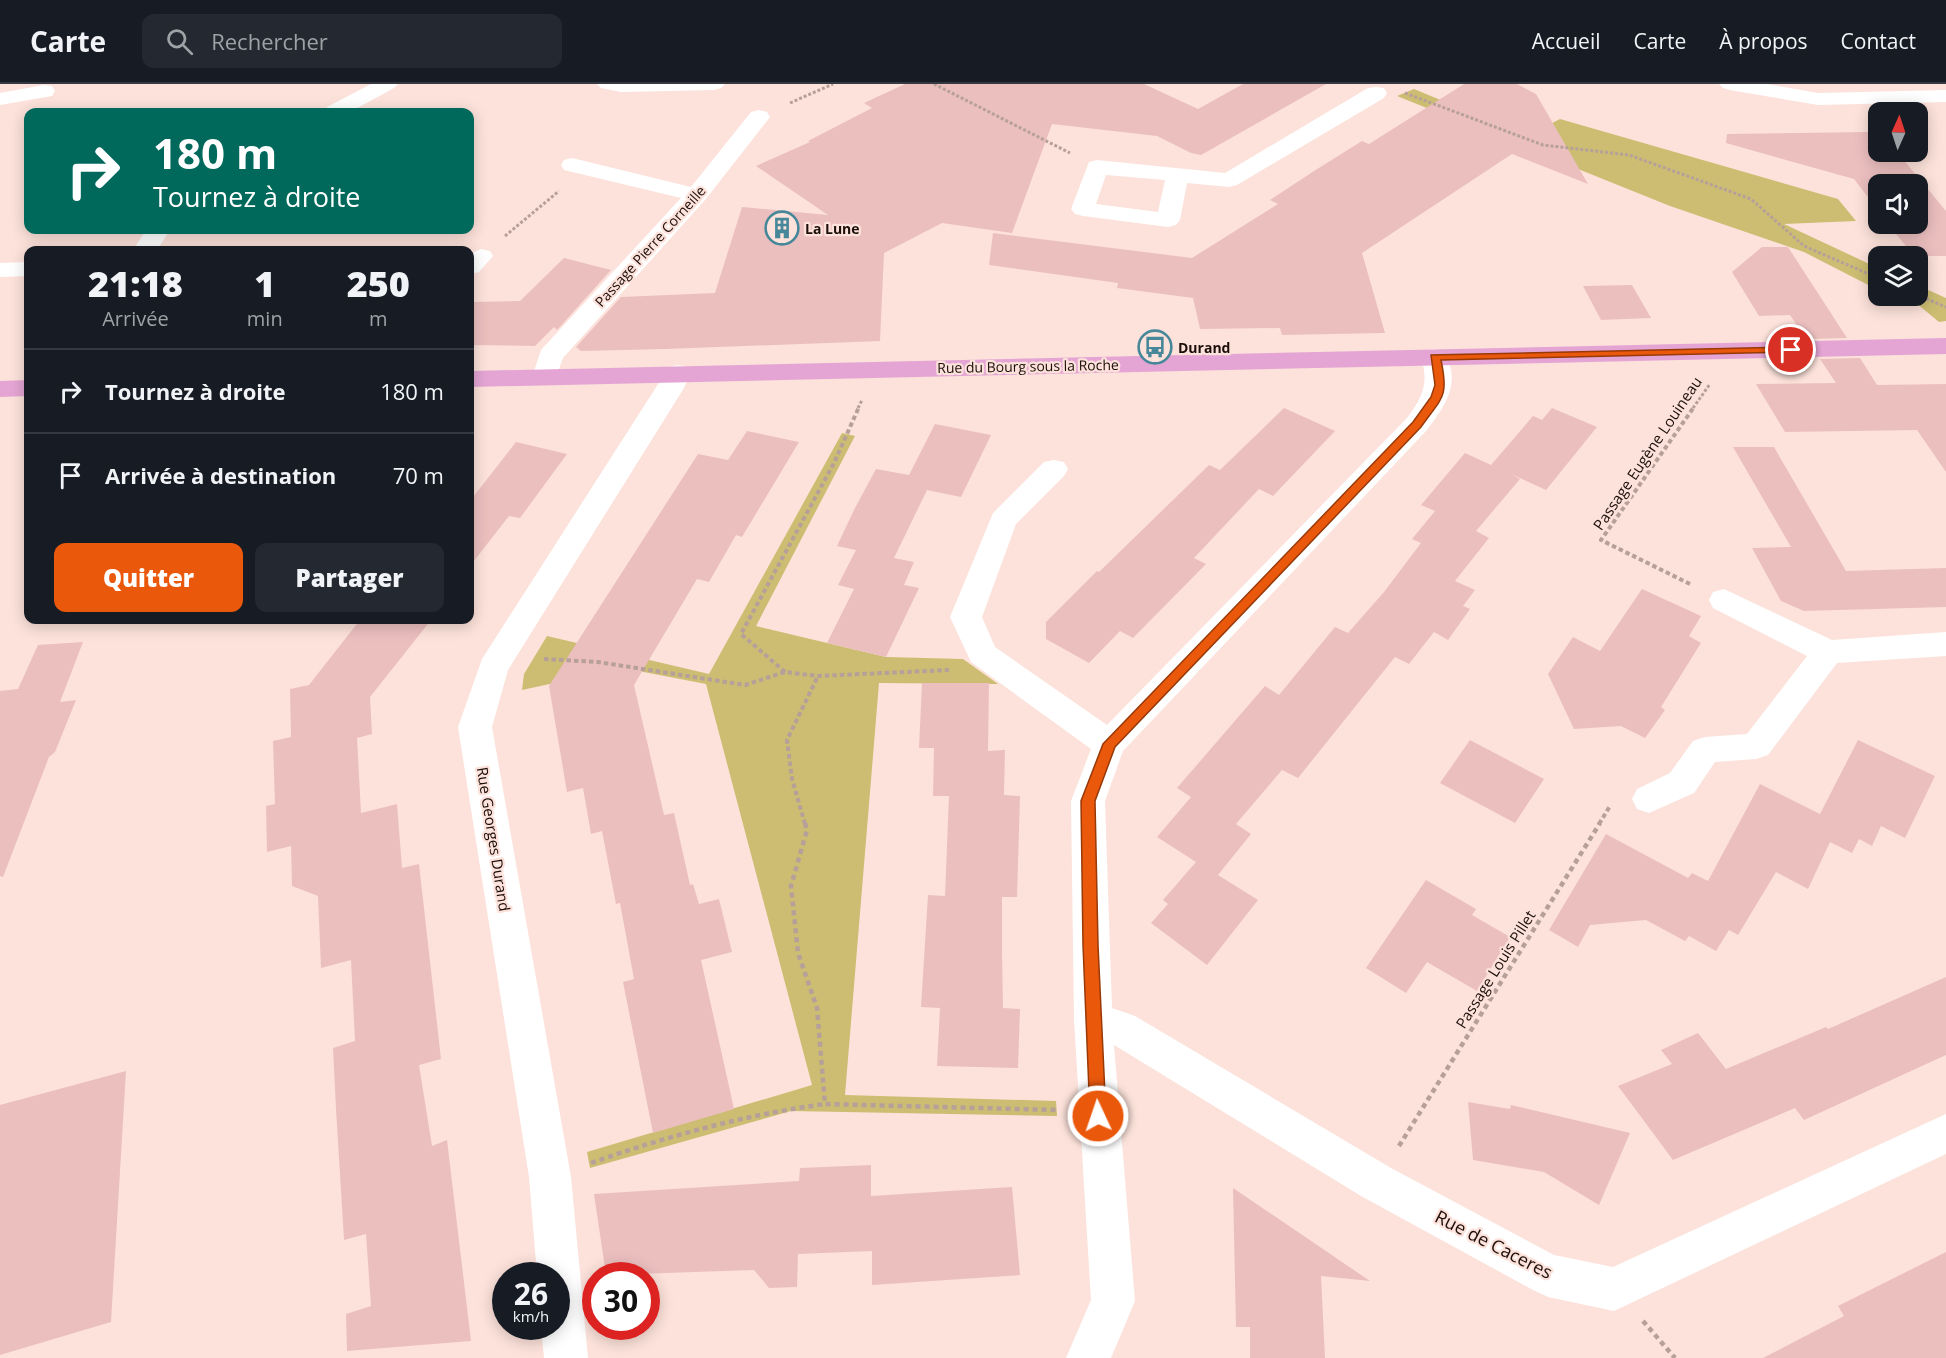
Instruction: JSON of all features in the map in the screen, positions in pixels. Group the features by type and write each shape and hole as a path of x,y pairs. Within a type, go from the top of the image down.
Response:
{"main road":[{"name":"Rue du Bourg sous la Roche","path":"474,379 1946,346"},
{"path":"0,389 24,388"}],"street":[{"path":"342,108 387,84"},
{"path":"608,84 621,86 714,84"},
{"path":"1353,84 1384,91"},
{"path":"1730,84 1818,99 1946,96"},
{"path":"0,99 44,91"},
{"path":"1176,176 1168,220 1083,209 1097,167 1229,180 1384,91"},
{"name":"Passage Pierre Corneille","path":"545,377 550,356 697,195 759,117"},
{"path":"579,166 697,195"},
{"path":"0,270 24,269"},
{"path":"1088,1358 1113,1300 1098,1116 1093,1020 1088,801 1110,744 1417,424 1437,397 1441,385 1434,357"},
{"name":"Rue Georges Durand","path":"566,1358 550,1177 475,727 492,668 671,388 678,373"},
{"path":"1054,469 1003,520 966,616 982,654 1110,744"},
{"path":"1724,600 1828,652 1946,644"},
{"path":"1649,799 1682,783 1705,750 1756,746 1828,652"},
{"name":"Rue de Caceres","path":"1093,1020 1121,1028 1376,1182 1548,1275 1614,1289 1946,1133"}],"path":[{"path":"759,117 833,84"},
{"path":"934,84 1097,167"},
{"path":"1384,91 1543,145 1629,155 1751,199 1804,246 1868,274"},
{"path":"475,261 579,166"},
{"path":"1928,300 1946,307"},
{"name":"Passage Eugène Louineau","path":"1702,352 1712,381 1601,540 1724,600"},
{"path":"785,672 741,634 834,463 875,369"},
{"path":"500,656 598,662 745,685 785,672 818,676 1001,667"},
{"path":"818,676 787,740 792,779 807,830 791,886 798,953 817,1008 825,1104"},
{"name":"Passage Louis Pillet","path":"1376,1182 1616,796 1649,799"},
{"path":"550,1177 648,1142 767,1110 825,1104 1047,1109 1098,1116"}],"shaded area":[{"path":"1414,89 1527,136 1560,119 1838,199 1856,221 1784,224 1868,263 1868,285 1804,252 1670,206 1397,96"},
{"path":"1928,290 1946,298 1946,321 1939,322 1920,306 1928,306"},
{"path":"842,433 855,436 756,626 886,657 963,659 998,684 879,683 845,1095 1056,1101 1057,1116 791,1111 590,1168 587,1152 812,1085 706,684 623,668 522,690 524,674 547,636 709,674"}],"building":[{"path":"905,84 1144,84 1198,109 1243,84 1326,84 1201,155 1191,153 1157,136 1052,124 1012,233 942,223 884,253 880,341 581,351 576,347 621,297 715,293 742,207 828,215 756,166 810,142 808,141 872,108 864,103"},
{"path":"1464,84 1517,84 1536,94 1588,184 1512,154 1362,253 1385,333 1282,335 1280,328 1200,329 1193,298 1117,288 1118,283 989,265 993,233 1192,258 1278,204 1270,200 1314,171 1362,141 1369,144"},
{"path":"1868,132 1868,162 1905,162 1915,174 1868,174 1868,197 1854,179 1726,143 1727,134"},
{"path":"1928,189 1946,211 1946,256 1928,256 1928,246 1906,246 1896,234 1928,234"},
{"path":"1762,247 1788,247 1847,338 1806,339 1790,315 1759,316 1732,272"},
{"path":"564,258 611,270 557,330 554,327 535,346 474,345 474,302 520,301"},
{"path":"1632,285 1651,318 1601,320 1583,286"},
{"path":"1860,358 1877,385 1946,384 1946,472 1917,430 1785,432 1756,384 1836,383 1820,359"},
{"path":"1284,408 1335,431 1273,496 1259,489 1194,558 1206,564 1133,638 1120,631 1089,663 1046,639 1046,622 1097,571 1099,572 1209,465 1220,470"},
{"path":"1552,408 1597,427 1546,490 1511,474 1520,479 1476,531 1489,538 1455,581 1475,590 1463,606 1470,609 1448,640 1434,632 1409,664 1395,657 1298,778 1282,770 1236,824 1251,834 1218,875 1258,900 1207,965 1151,923 1168,904 1163,900 1196,862 1157,837 1191,797 1177,788 1265,686 1279,695 1335,627 1348,633 1384,592 1421,543 1412,539 1435,511 1421,505 1465,453 1491,465 1533,416 1542,420"},
{"path":"935,424 991,435 961,497 927,490 894,558 914,562 904,585 919,588 886,657 827,643 854,589 838,585 856,550 837,546 855,508 876,469 909,475"},
{"path":"747,431 799,442 742,537 736,535 709,582 697,579 634,685 664,815 674,813 690,885 693,884 699,904 719,899 732,952 701,960 734,1109 653,1133 623,982 634,979 620,903 616,904 602,831 591,834 583,788 567,792 549,686 698,454 728,460"},
{"path":"516,442 567,454 520,518 509,516 474,561 474,496"},
{"path":"1733,447 1774,447 1846,571 1946,568 1946,607 1804,611 1781,601 1752,548 1791,547"},
{"path":"1642,589 1701,616 1689,636 1701,643 1661,707 1665,710 1645,738 1621,726 1574,729 1548,674 1573,637 1600,651"},
{"path":"357,624 428,624 370,697 372,734 357,738 361,813 397,804 402,868 419,864 441,1059 419,1065 432,1146 447,1140 471,1341 347,1351 346,1314 371,1306 366,1234 344,1240 336,1109 333,1048 355,1041 351,960 321,968 318,896 292,886 291,846 267,852 266,806 275,804 273,741 291,737 290,689 309,685"},
{"path":"83,642 60,702 76,700 55,752 49,757 3,877 0,876 0,691 18,689 38,645"},
{"path":"922,683 989,683 988,751 1005,750 1004,795 1020,796 1017,897 1002,897 1003,1008 1020,1009 1018,1068 937,1066 940,1008 921,1007 928,895 945,896 949,796 933,796 934,748 919,748"},
{"path":"1470,740 1544,779 1515,823 1440,783"},
{"path":"1858,740 1935,776 1905,838 1881,826 1872,846 1859,839 1852,853 1830,842 1808,889 1776,872 1738,935 1729,930 1716,951 1689,936 1685,941 1646,920 1590,925 1578,947 1549,930 1606,834 1688,878 1692,873 1708,881 1760,784 1820,814"},
{"path":"1426,880 1476,909 1472,915 1510,937 1477,991 1427,962 1406,993 1366,968"},
{"path":"1946,977 1946,1055 1804,1120 1795,1108 1673,1160 1618,1086 1672,1064 1661,1050 1698,1033 1726,1069 1826,1027 1828,1029"},
{"path":"126,1071 111,1322 0,1355 0,1105"},
{"path":"1468,1102 1510,1109 1511,1105 1630,1133 1599,1205 1544,1172 1473,1160"},
{"path":"871,1165 871,1196 1012,1187 1020,1275 872,1285 872,1251 798,1254 797,1287 769,1288 754,1270 660,1273 660,1262 604,1262 594,1194 799,1181 800,1168"},
{"path":"1233,1188 1370,1281 1321,1276 1325,1358 1250,1358 1250,1327 1236,1327"},
{"path":"1946,1252 1946,1358 1763,1358 1844,1316 1838,1306"}],"place":[{"name":"La Lune","path":"782,228"},
{"name":"Durand","path":"1155,347"}],"route":[{"path":"1098,1116 1090,945 1088,801 1110,744 1417,424 1437,397 1441,385 1434,357 1791,350"}]}
